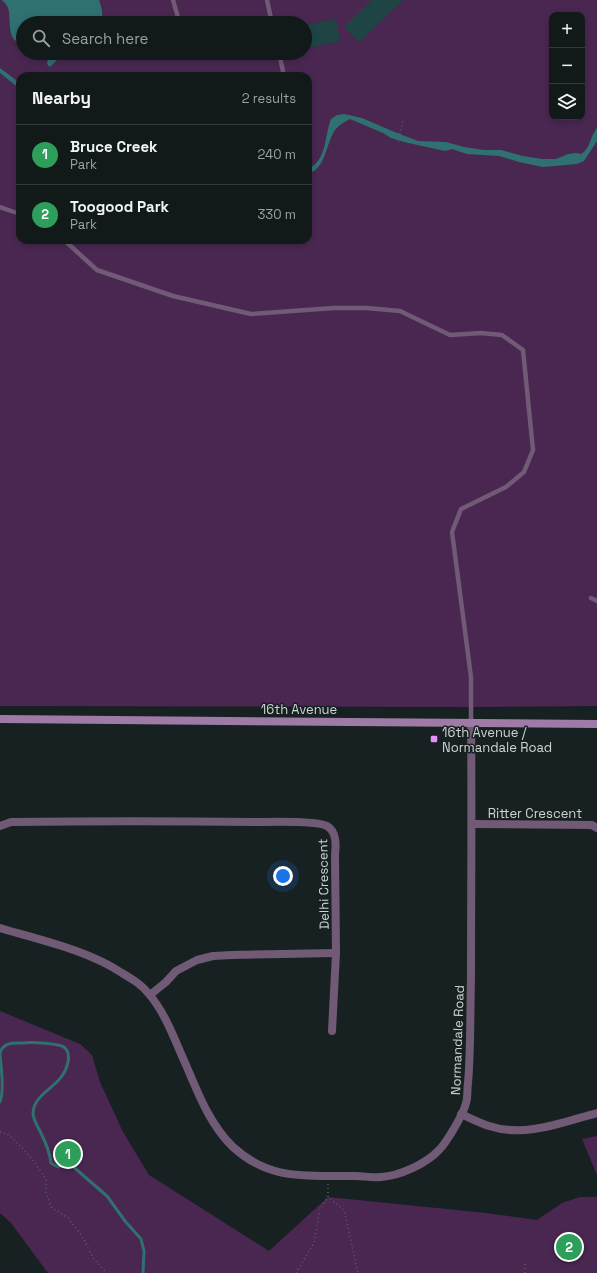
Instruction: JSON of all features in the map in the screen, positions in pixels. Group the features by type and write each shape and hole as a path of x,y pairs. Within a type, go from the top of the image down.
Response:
{"main road":[{"name":"16th Avenue","path":"0,719 597,724"}],"street":[{"name":"Normandale Road","path":"0,928 95,958 133,978 150,995 164,1018 205,1107 221,1132 243,1155 272,1171 286,1174 378,1178 394,1176 427,1160 439,1150 452,1132 466,1103 469,1068 472,824 471,722"},
{"name":"Delhi Crescent","path":"0,826 11,822 172,821 282,822 316,823 326,825 333,831 335,837 336,953"},
{"name":"Ritter Crescent","path":"472,824 592,825 597,828"},
{"path":"150,995 166,982 176,971 197,960 213,956 336,953 332,1031"},
{"path":"461,1114 489,1126 513,1130 533,1130 597,1113"}],"lane":[{"path":"173,0 178,16"},
{"path":"267,0 270,16"},
{"path":"281,60 283,72"},
{"path":"0,207 16,213"},
{"path":"68,244 97,270 173,296 251,314 334,308 367,308 400,311 450,335 481,333 502,335 523,350 533,450 524,472 506,488 461,509 452,532 471,677 471,722"},
{"path":"592,598 597,601"}],"path":[{"path":"398,142 402,121"},
{"path":"0,1132 9,1135 30,1156 46,1179 46,1194 52,1208 68,1218 82,1236 93,1258 107,1273"},
{"path":"296,1273 314,1243 320,1209 328,1197 328,1177"},
{"path":"328,1197 344,1210 358,1273"},
{"path":"525,1261 525,1273"}],"shaded area":[{"path":"0,0 597,0 597,706 0,706"},
{"path":"0,1011 80,1044 92,1055 100,1082 123,1132 149,1175 269,1251 328,1197 486,1213 537,1220 562,1203 580,1197 597,1197 597,1273 48,1273 11,1223 0,1213"},
{"path":"597,1136 597,1175 582,1139"}],"water":[{"path":"2,0 99,0 102,9 102,16 16,16 16,41 11,34 9,13"},
{"path":"48,60 57,60 50,67 47,64"},
{"path":"0,68 16,80 16,86 0,73"},
{"path":"344,114 362,118 418,141 446,142 464,147 484,150 501,150 542,159 556,159 568,154 581,154 587,149 597,128 597,141 584,161 577,164 543,167 499,156 467,154 452,149 445,151 404,142 391,138 350,119 335,130 322,161 312,172 312,166 319,160 322,154 331,119 337,115"}],"building":[{"path":"372,0 403,0 359,42 344,27"},
{"path":"336,19 340,41 312,47 312,24"}],"waterway":[{"path":"0,1102 2,1094 1,1049 6,1045 13,1043 52,1044 65,1048 68,1054 66,1070 58,1081 36,1102 33,1114 35,1121 47,1147 51,1163 58,1167 70,1164 107,1196 125,1221 141,1239 144,1251 143,1273"}],"place":[{"name":"16th Avenue / Normandale Road","path":"434,739"},
{"name":"Bruce Creek","path":"68,1154"},
{"name":"Toogood Park","path":"569,1247"}]}
